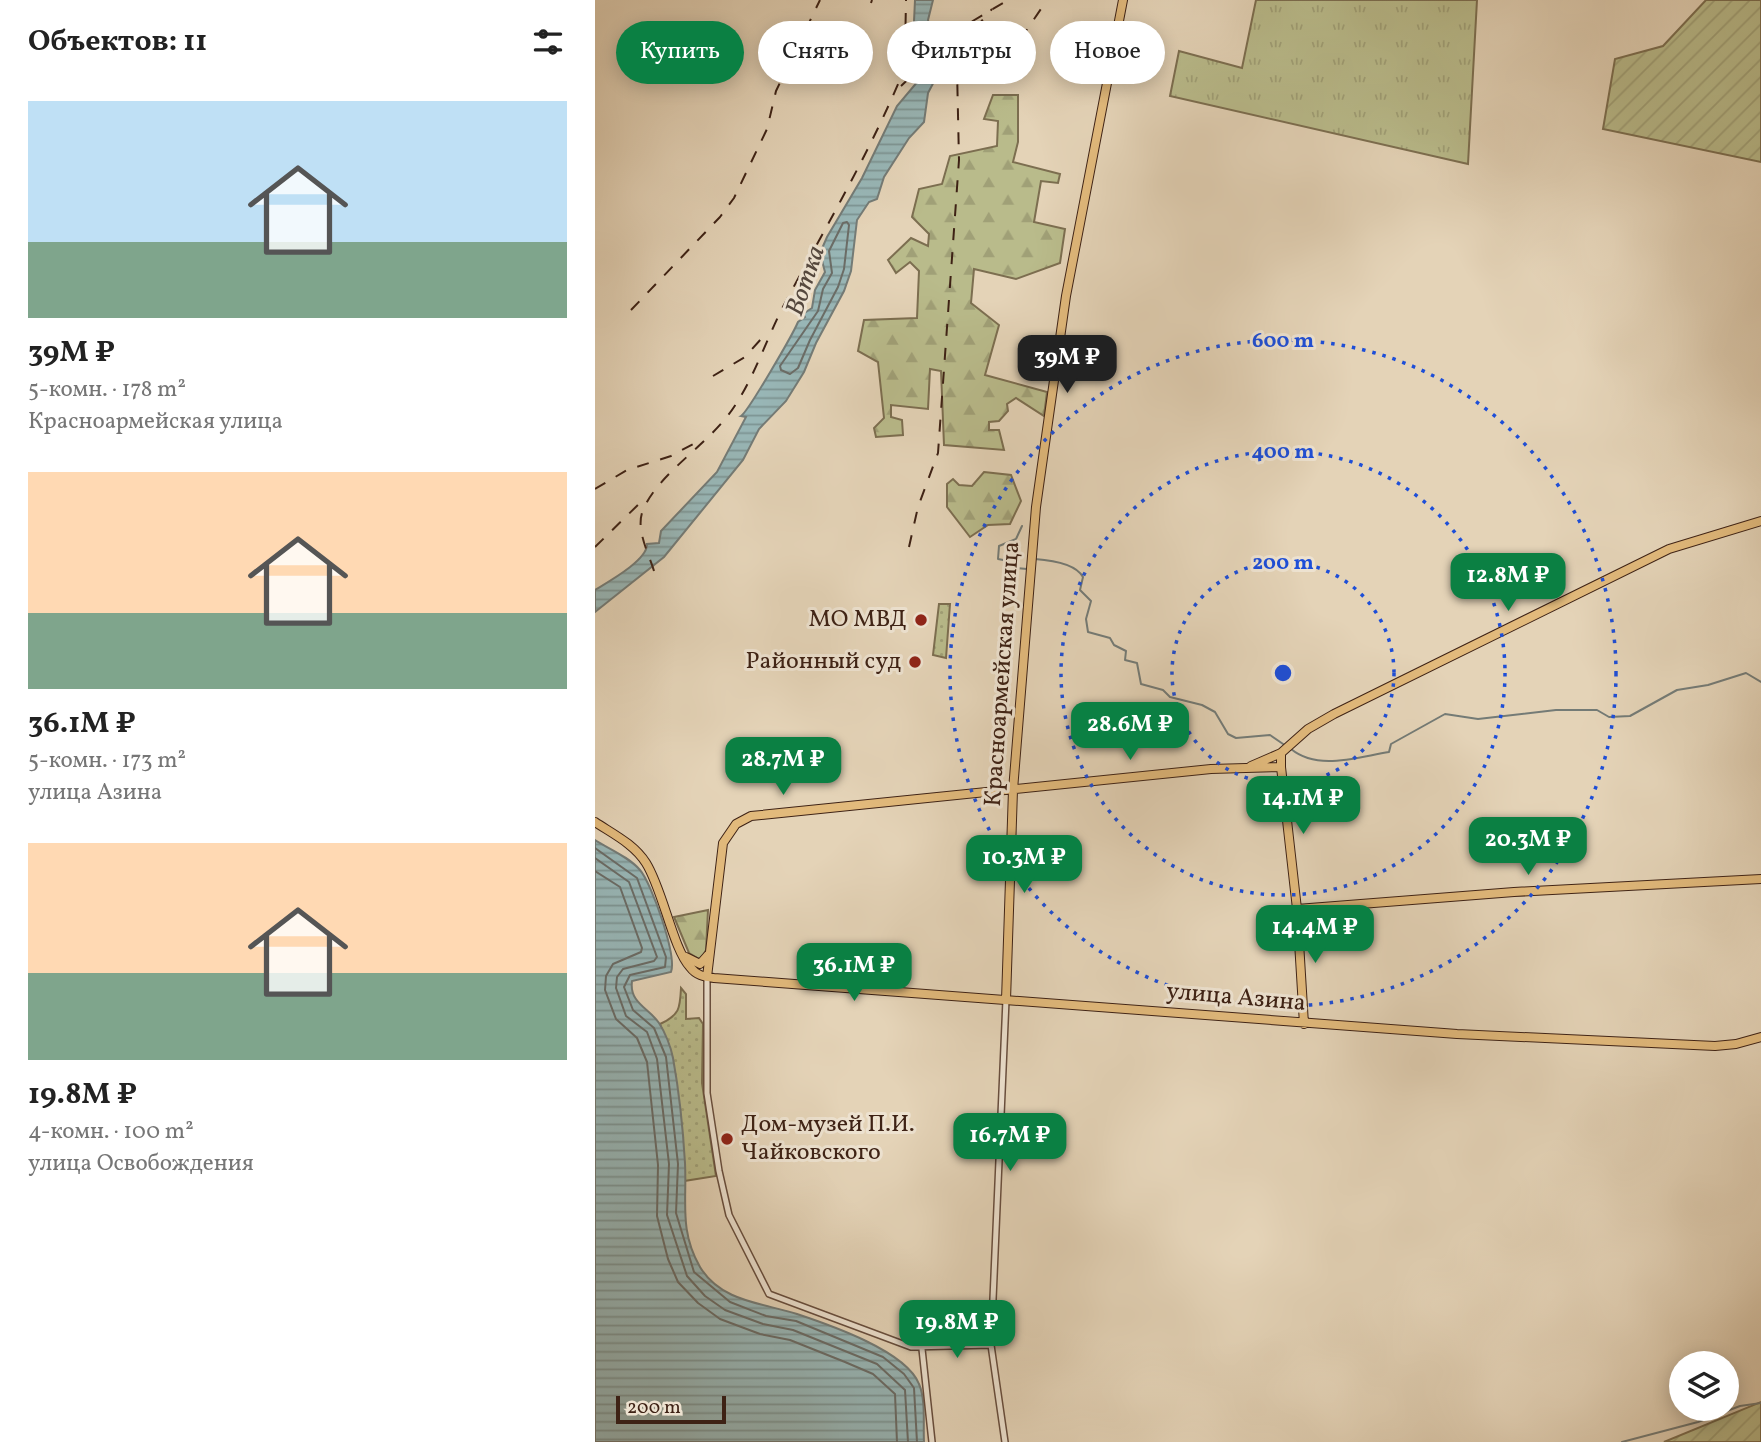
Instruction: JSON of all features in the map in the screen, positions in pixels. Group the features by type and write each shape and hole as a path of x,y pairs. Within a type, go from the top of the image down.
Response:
{"main road":[{"name":"Красноармейская улица","path":"1006,1000 1013,790 1040,472 1066,296 1123,0"},
{"path":"1251,766 1262,758 1281,753 1308,729 1334,715 1669,549 1761,521"},
{"path":"1281,753 1297,909 1304,1024"},
{"path":"595,822 632,848 647,865 682,954 693,971 707,977 723,843 730,830 743,819 784,811 1251,766 1281,766"},
{"path":"1297,909 1574,888 1761,879"},
{"path":"682,954 696,964 704,962 709,953"},
{"name":"улица Азина","path":"707,977 1304,1024 1715,1045 1736,1044 1761,1037"}],"street":[{"path":"707,977 707,1093 719,1171 729,1215 762,1282 774,1297 922,1349 991,1345"},
{"name":"Красноармейская улица","path":"1005,1442 991,1345 1006,1000"},
{"path":"922,1349 932,1442"}],"green space":[{"path":"1256,0 1477,0 1468,164 1170,96 1179,51 1242,68"},
{"path":"1706,0 1761,0 1761,162 1603,129 1615,59 1663,46"},
{"path":"993,95 1018,95 1018,142 1013,162 1060,174 1058,183 1041,181 1034,222 1065,229 1060,263 1016,279 974,269 971,303 999,325 985,375 1047,392 1044,416 1016,398 1007,404 1008,411 999,421 989,422 989,430 999,430 1004,450 944,445 941,371 930,369 928,409 891,405 891,417 902,420 903,435 876,437 874,428 884,418 878,362 858,351 864,320 917,318 919,271 910,262 896,273 888,260 911,238 928,246 929,234 912,217 919,189 942,184 950,156 997,146 998,121 984,119"},
{"path":"984,472 1011,475 1021,501 1010,524 988,525 970,537 947,507 947,484 953,479 959,485 972,486"},
{"path":"939,604 950,604 946,658 933,655"},
{"path":"708,910 706,950 701,960 689,953 674,917"},
{"path":"681,988 686,994 686,1019 699,1018 703,1024 702,1083 716,1176 684,1181 672,1056 660,1024 678,1010"},
{"path":"1761,1402 1761,1442 1664,1442 1715,1421 1739,1421 1739,1411"}],"water":[{"path":"915,0 933,0 928,21 914,21"},
{"path":"916,84 933,84 928,93 924,122 909,138 884,177 877,199 869,202 857,220 851,271 804,372 786,401 759,429 743,460 664,557 595,612 595,590 641,557 647,544 659,543 661,531 717,472 746,417 741,416 761,388 798,322 805,317 803,314 812,308 815,290 825,272 820,253 862,178 897,106"},
{"path":"595,840 625,857 640,870 651,890 667,936 671,972 632,981 632,989 637,1000 661,1027 672,1054 683,1137 685,1216 689,1241 700,1267 719,1288 731,1294 828,1325 883,1350 899,1361 911,1372 921,1390 924,1442 595,1442"}],"waterway":[{"path":"1022,526 1016,539 999,546 998,559 1014,562 1016,568 1027,569"},
{"path":"1035,559 1061,563 1079,572 1083,577 1080,590 1091,601 1086,619 1088,632 1110,638 1114,645 1126,651 1125,660 1137,663 1141,684 1163,690 1170,697 1202,705 1215,712 1228,734 1236,738 1270,735 1286,746"},
{"path":"1291,749 1313,759 1338,761 1389,752 1391,744 1445,714 1478,719 1556,710 1597,710 1609,717 1630,716 1677,690 1708,685 1746,673 1761,682"},
{"path":"1622,1442 1698,1422 1740,1406 1761,1403"}],"railway":[{"path":"631,310 720,217 734,198 767,129 776,91 820,0"},
{"path":"654,571 642,533 643,510 672,470 724,420 748,382 901,77 905,54 906,0"},
{"path":"901,86 966,25 1008,0"},
{"path":"1033,21 1047,0"},
{"path":"909,547 918,507 938,453 959,160 957,69 961,52 973,31 992,9"},
{"path":"713,376 745,357 761,339"},
{"path":"595,489 627,470 671,456 695,443"},
{"path":"595,547 645,498"}],"place":[{"name":"МО МВД","path":"921,620"},
{"name":"Районный суд","path":"915,662"},
{"name":"Дом-музей П.И. Чайковского","path":"727,1139"}],"water label":[{"name":"Вотка","path":"806,281"}]}
